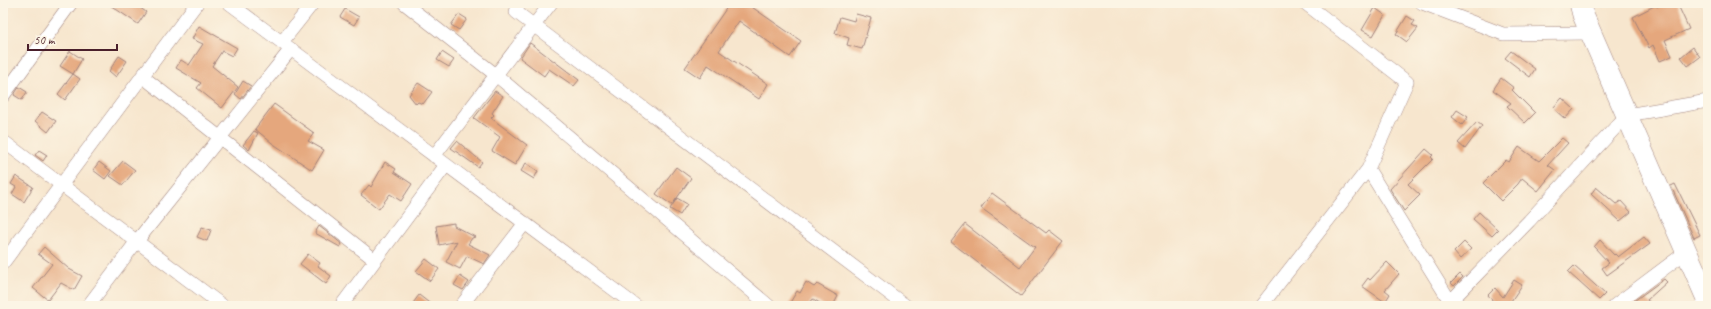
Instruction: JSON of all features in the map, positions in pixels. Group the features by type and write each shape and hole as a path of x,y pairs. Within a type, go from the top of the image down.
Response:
{"highway":[{"path":"1580,3 1591,33 1708,301"}],"street":[{"path":"3,96 71,3"},
{"path":"3,263 197,3"},
{"path":"229,3 636,306"},
{"path":"88,306 137,241 220,137 286,46 313,3"},
{"path":"404,3 496,75 769,306"},
{"path":"519,3 516,12 906,306"},
{"path":"434,156 550,3"},
{"path":"1261,306 1368,169 1407,82 1305,3"},
{"path":"1422,3 1503,34 1591,33"},
{"path":"142,76 375,260"},
{"path":"1368,169 1450,304 1627,115 1708,101"},
{"path":"3,142 223,306"},
{"path":"341,306 446,164"},
{"path":"461,306 525,223"},
{"path":"1614,306 1686,252"}],"building":[{"path":"107,3 133,3 146,12 138,24"},
{"path":"730,3 746,3 801,41 790,57 739,21 719,51 768,84 759,99 708,65 700,78 685,68"},
{"path":"1664,3 1677,3 1689,29 1665,40 1672,56 1660,61 1653,45 1649,48 1633,17 1656,5 1657,7"},
{"path":"1375,8 1385,15 1373,36 1362,30"},
{"path":"345,9 359,17 354,25 340,17"},
{"path":"459,14 467,19 459,30 451,25"},
{"path":"856,14 871,18 862,49 847,45 849,38 835,33 840,17 854,21"},
{"path":"1407,16 1415,21 1412,25 1418,28 1407,42 1396,34"},
{"path":"199,26 237,48 232,56 222,51 212,66 238,87 222,108 197,88 201,83 176,68 181,60 189,65 203,44 192,39"},
{"path":"530,43 579,80 574,86 549,69 544,76 520,58"},
{"path":"1693,47 1700,57 1688,66 1681,57"},
{"path":"70,51 82,59 73,74 60,66"},
{"path":"1511,51 1535,69 1530,77 1505,58"},
{"path":"442,52 454,60 449,67 437,60"},
{"path":"119,56 127,61 116,77 109,71"},
{"path":"73,74 80,79 65,100 58,94"},
{"path":"1501,78 1514,88 1512,90 1535,113 1525,123 1507,106 1511,103 1493,90"},
{"path":"243,81 251,86 241,99 235,94"},
{"path":"418,83 432,92 423,104 418,102 416,104 409,95"},
{"path":"19,87 27,92 22,100 14,95"},
{"path":"495,91 503,96 492,113 494,115 491,118 527,145 515,165 492,151 500,137 474,118"},
{"path":"1562,98 1574,109 1565,119 1553,108"},
{"path":"274,104 314,133 308,141 324,150 312,170 272,143 255,129"},
{"path":"1457,110 1468,117 1462,125 1452,117"},
{"path":"42,112 56,121 48,132 35,121"},
{"path":"1477,122 1482,126 1465,149 1458,143"},
{"path":"254,131 258,133 249,150 243,145"},
{"path":"1562,138 1568,143 1548,165 1555,170 1538,191 1522,178 1501,201 1483,183 1506,160 1509,162 1519,147 1539,161"},
{"path":"457,141 482,162 478,167 451,148"},
{"path":"1426,149 1433,155 1431,157 1433,159 1408,184 1420,195 1404,211 1390,189"},
{"path":"39,150 47,155 43,161 35,155"},
{"path":"123,161 135,170 123,185 110,176"},
{"path":"99,162 111,171 105,179 93,170"},
{"path":"385,162 396,169 394,172 412,184 401,201 390,194 379,209 361,195 369,185 371,187"},
{"path":"526,163 538,171 534,179 521,171"},
{"path":"676,167 691,178 672,205 656,194"},
{"path":"16,176 33,187 24,202 12,194 16,187 11,184"},
{"path":"1675,184 1700,235 1694,238 1671,186"},
{"path":"1596,187 1616,204 1621,201 1631,212 1620,221 1591,194"},
{"path":"992,193 1046,233 1049,230 1063,241 1021,296 951,242 965,224 1020,267 1035,247 981,208"},
{"path":"677,198 687,204 680,215 670,209"},
{"path":"1479,212 1498,230 1492,236 1473,219"},
{"path":"454,223 454,226 475,237 472,238 468,244 490,255 484,264 467,256 460,269 446,262 457,241 439,245 436,226"},
{"path":"319,226 342,244 340,247 315,233"},
{"path":"202,227 211,230 207,241 197,237"},
{"path":"1644,237 1650,244 1607,275 1602,268 1609,263 1594,247 1600,240 1614,255 1615,254 1618,257"},
{"path":"1464,242 1471,249 1460,259 1454,252"},
{"path":"44,247 69,269 82,276 74,290 61,283 48,300 33,288 52,264 38,254"},
{"path":"308,254 320,263 318,266 331,276 326,284 300,264"},
{"path":"426,259 439,269 430,281 416,271"},
{"path":"1387,262 1399,274 1385,290 1390,294 1385,302 1362,286 1368,278 1370,280"},
{"path":"1574,266 1605,294 1599,300 1568,272"},
{"path":"1460,274 1463,277 1454,286 1451,283"},
{"path":"460,276 469,282 463,290 454,285"},
{"path":"1664,279 1667,282 1647,300 1654,306 1627,306"},
{"path":"1514,280 1522,285 1509,304 1511,306 1497,306 1488,295 1495,288 1503,297"},
{"path":"806,282 814,287 817,284 838,296 833,306 825,306 813,299 808,306 788,306 797,291 800,293"},
{"path":"419,295 433,306 411,306"}]}
